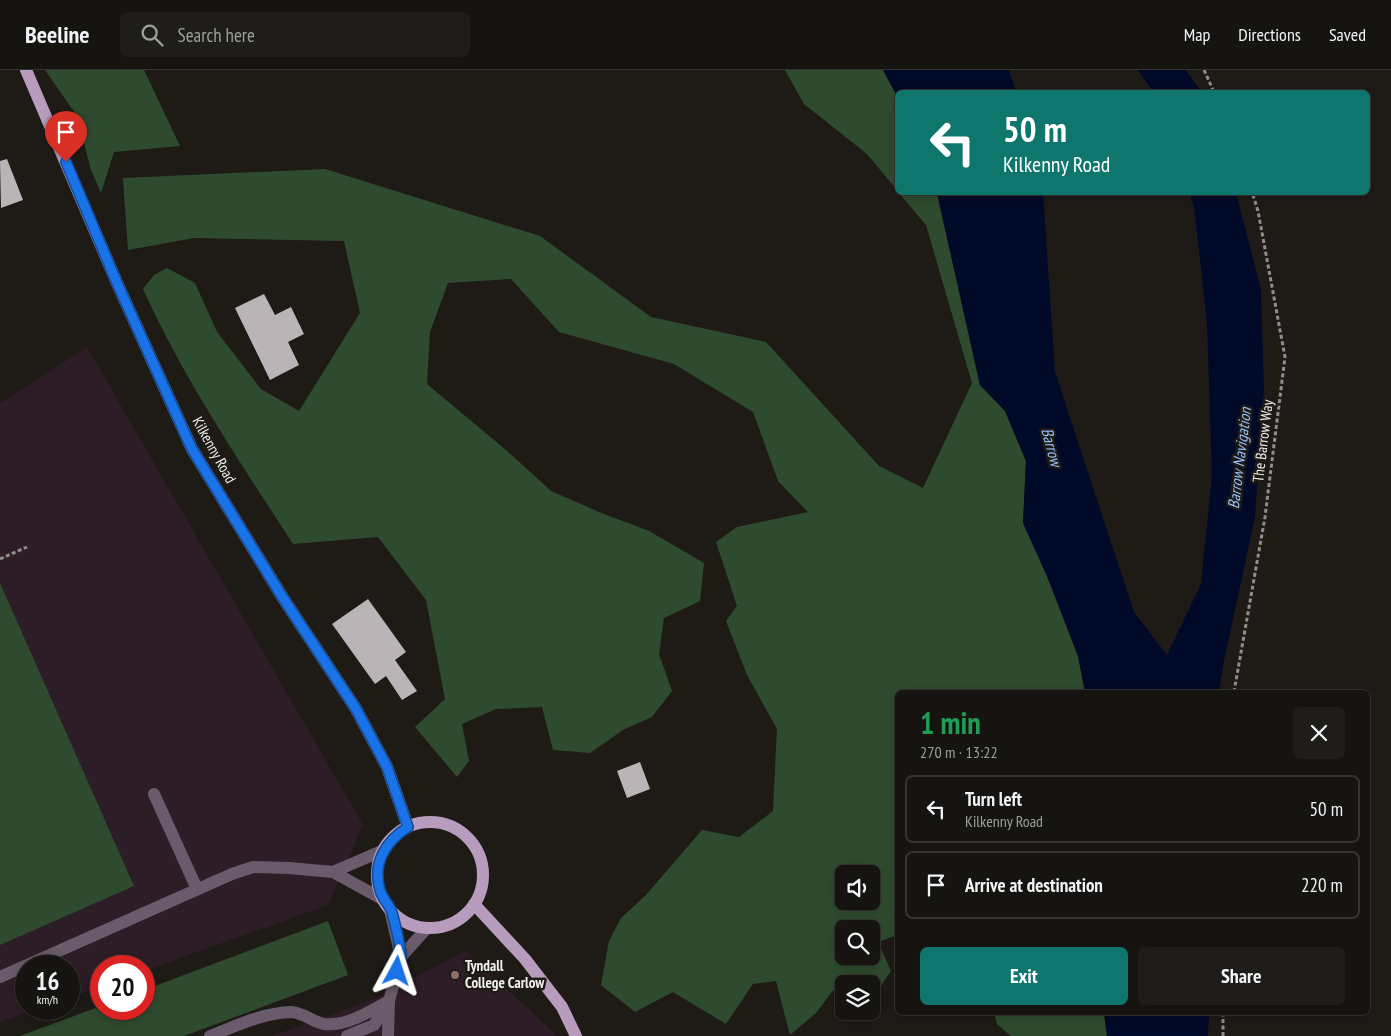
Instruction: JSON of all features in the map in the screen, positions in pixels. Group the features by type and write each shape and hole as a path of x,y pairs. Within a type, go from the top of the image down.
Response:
{"main road":[{"name":"Kilkenny Road","path":"26,70 117,283 192,449 283,598 356,709 387,767 408,827"},
{"path":"427,822 438,823 457,830 473,844 482,864 483,875 480,890 474,904 454,922 438,927 427,928 407,922 387,905 379,889 380,860 384,850 389,842 408,827 427,822"},
{"path":"474,904 525,959 562,1007 576,1036"}],"lane":[{"path":"154,794 197,889"},
{"path":"334,872 384,850"},
{"path":"0,977 197,889 253,867 334,872 387,905 401,957"},
{"path":"388,1036 389,1000 401,957 427,928"},
{"path":"210,1036 265,1015 294,1012 324,1024 340,1024 368,1012 389,1000"},
{"path":"347,1036 374,1025 389,1000"}],"path":[{"path":"1204,70 1213,90"},
{"name":"The Barrow Way","path":"1234,690 1265,517 1285,357 1258,211 1253,195"},
{"path":"0,559 27,547"},
{"path":"1223,1015 1223,1036"}],"shaded area":[{"path":"87,347 363,825 328,905 155,967 155,955 90,955 90,990 80,994 80,955 15,955 15,1017 0,1022 0,404"},
{"name":"Tyndall College Carlow","path":"465,951 558,1036 272,1036 374,999"}],"green space":[{"path":"45,70 144,70 180,146 114,152 101,193 91,170 77,116"},
{"path":"785,70 883,70 895,92 895,188 867,154 804,104"},
{"path":"325,169 540,236 651,317 766,342 879,466 923,488 972,383 926,225 901,195 937,195 980,385 1005,411 1026,461 1023,523 1047,576 1078,656 1085,690 895,690 895,936 880,941 880,920 835,920 835,965 880,965 880,946 891,971 880,987 880,975 835,975 835,988 816,1013 790,1035 776,981 753,984 726,1024 673,992 635,1012 601,985 609,941 621,918 646,895 702,830 739,837 773,811 777,729 747,675 726,621 737,606 716,542 737,527 808,512 778,481 753,412 674,364 559,332 511,279 448,283 430,332 427,384 506,450 551,491 649,531 704,563 700,601 664,618 659,654 672,691 652,717 623,730 590,753 553,750 542,707 496,709 462,724 469,761 457,777 415,727 445,699 426,600 378,537 293,544 194,387 143,289 154,275 167,268 195,283 217,332 261,389 299,411 360,313 344,241 194,238 128,250 123,178"},
{"path":"0,583 134,886 0,945"},
{"path":"328,921 348,975 184,1036 20,1036 63,1020 80,1020 80,1014 90,1010 90,1020 155,1020 155,986"},
{"path":"995,1015 1104,1015 1107,1036 1011,1036 997,1024"}],"water":[{"path":"883,70 1009,70 1015,90 895,90 895,92"},
{"path":"1138,70 1186,70 1200,90 1152,90"},
{"path":"937,195 1043,195 1055,372 1134,612 1167,655 1201,584 1212,475 1207,324 1194,207 1190,195 1237,195 1261,290 1264,390 1255,517 1219,690 1085,690 1078,656 1047,576 1023,523 1026,461 1005,411 980,385"},
{"path":"1104,1015 1209,1015 1208,1036 1107,1036"}],"building":[{"path":"7,159 23,200 1,208 0,161"},
{"path":"264,294 275,315 291,307 304,334 288,342 299,365 270,380 235,308"},
{"path":"368,599 406,652 395,660 417,691 402,700 386,676 375,684 332,624"},
{"path":"640,762 650,789 627,798 617,771"}],"place":[{"name":"Tyndall College Carlow","path":"455,975"}],"route":[{"path":"66,162 117,283 192,449 283,598 356,709 387,767 408,827 389,842 384,850 380,860 378,877 379,889 390,910 401,957 397,971"}],"water label":[{"name":"Barrow","path":"1052,447"},
{"name":"Barrow Navigation","path":"1239,458"}]}
